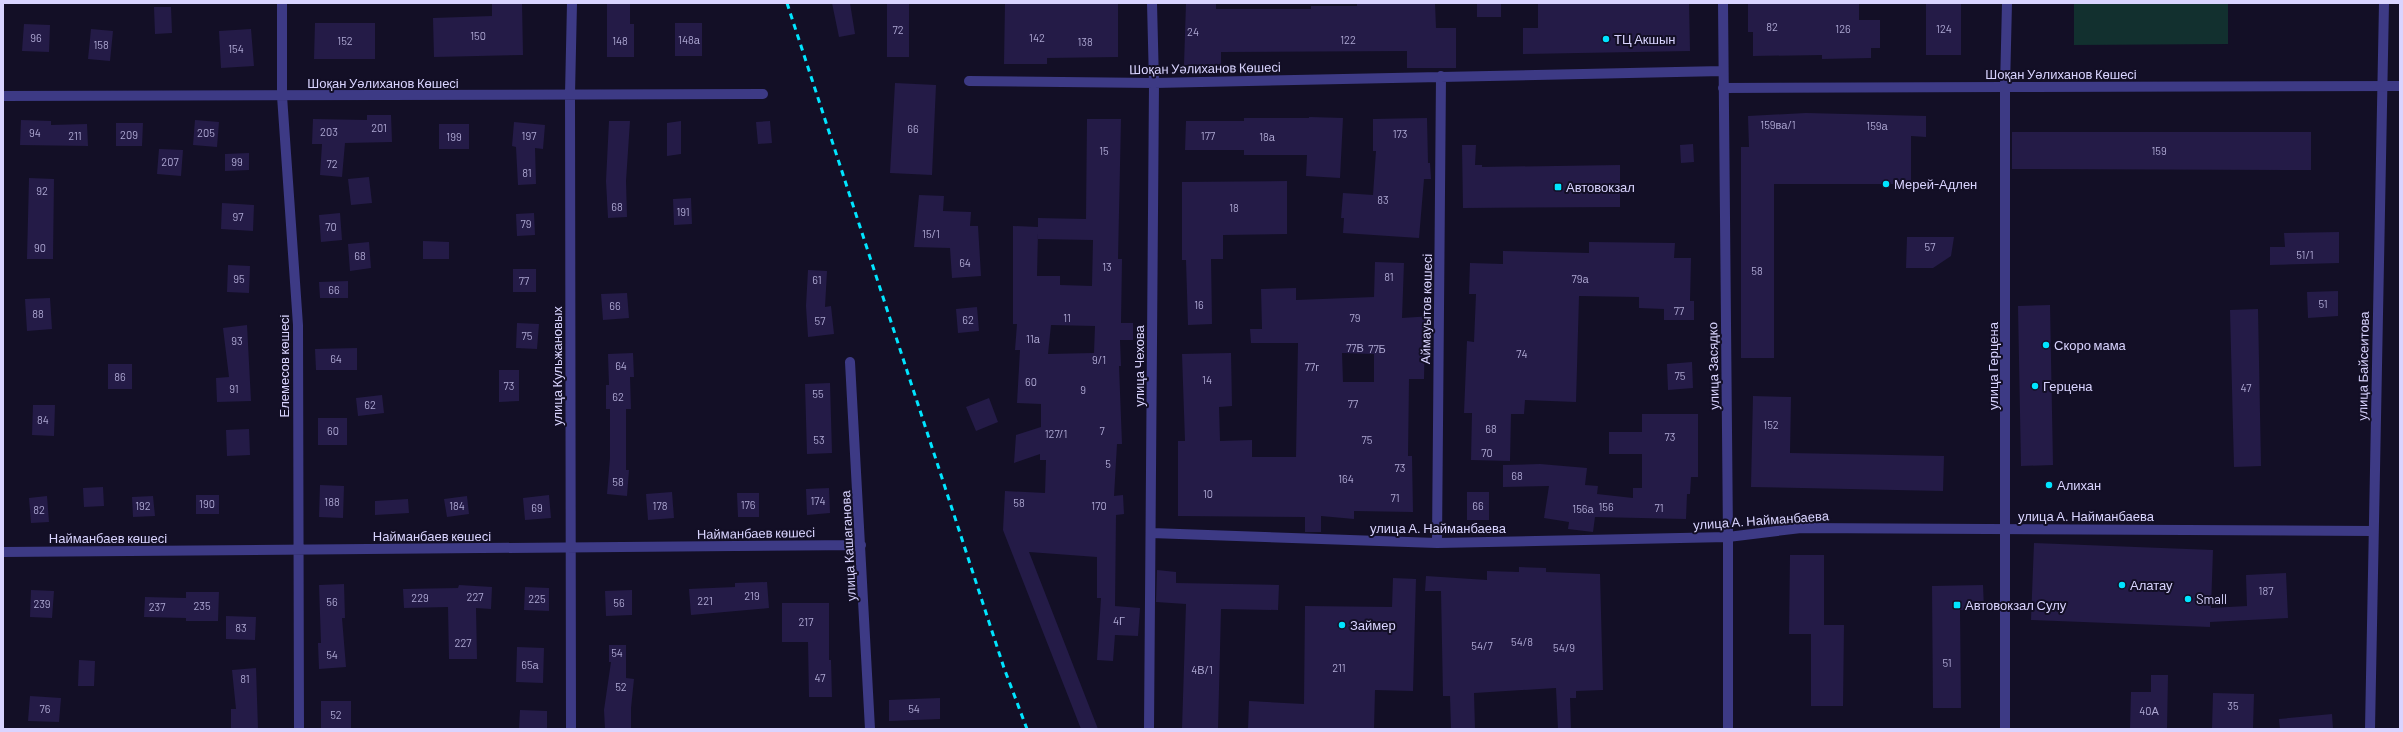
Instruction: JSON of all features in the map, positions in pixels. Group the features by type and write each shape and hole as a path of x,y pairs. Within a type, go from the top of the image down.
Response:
{"street":[{"name":"Елемесов көшесі","path":"282,3 282,96 298,325 297,550 299,729"},
{"name":"улица Кульжановых","path":"571,729 570,94 572,3"},
{"name":"улица Чехова","path":"1149,729 1154,83 1152,3"},
{"name":"улица Засядко","path":"1723,3 1728,537 1728,729"},
{"name":"улица Герцена","path":"2005,729 2007,529 2005,87 2007,3"},
{"name":"улица Байсеитова","path":"2370,729 2384,3"},
{"name":"Шоқан Уәлиханов Көшесі","path":"969,81 1154,83 1723,71"},
{"name":"Аймауытов көшесі","path":"1437,543 1441,76"},
{"name":"Шоқан Уәлиханов Көшесі","path":"1723,88 2400,86"},
{"name":"Шоқан Уәлиханов Көшесі","path":"3,96 763,94"},
{"name":"улица Кашаганова","path":"850,362 862,545 870,729"},
{"name":"улица А. Найманбаева","path":"1151,534 1437,543 1728,537 1801,528 2373,531"},
{"name":"Найманбаев көшесі","path":"3,552 862,545"}],"green space":[{"path":"2074,3 2228,3 2228,44 2074,45"}],"building":[{"path":"492,3 522,3 523,55 434,57 433,18 492,16"},
{"path":"607,3 630,3 630,24 634,24 634,57 607,57"},
{"path":"832,3 850,3 855,34 839,37"},
{"path":"887,3 909,3 909,57 887,57"},
{"path":"1005,3 1118,3 1118,57 1047,58 1047,64 1004,64"},
{"path":"1186,3 1216,3 1216,9 1311,9 1311,6 1357,6 1357,3 1435,3 1436,28 1456,28 1456,68 1407,68 1407,51 1221,52 1221,66 1184,65"},
{"path":"1477,3 1501,3 1501,17 1477,17"},
{"name":"ТЦ Акшын","path":"1538,3 1689,3 1690,51 1523,54 1523,28 1538,28"},
{"path":"1748,3 1859,3 1859,20 1880,20 1880,48 1871,48 1871,58 1822,59 1822,55 1753,56 1753,32 1748,32"},
{"path":"1926,3 1961,3 1961,55 1926,55"},
{"path":"154,7 171,7 172,33 155,34"},
{"path":"315,23 375,23 375,59 314,59"},
{"path":"675,23 702,23 702,56 675,56"},
{"path":"24,24 50,25 49,52 22,51"},
{"path":"91,29 113,31 110,61 88,59"},
{"path":"251,29 254,66 221,68 219,31"},
{"path":"895,83 936,85 932,175 890,173"},
{"path":"1806,113 1926,116 1926,137 1911,136 1911,184 1774,184 1774,358 1741,358 1741,147 1749,147 1748,116"},
{"path":"367,115 391,115 392,142 345,143 342,177 320,175 322,144 312,144 313,119 367,120"},
{"path":"1244,118 1343,118 1340,178 1306,176 1307,155 1244,155 1244,150 1185,150 1186,121 1244,121"},
{"path":"1427,118 1428,163 1430,163 1431,179 1424,179 1419,238 1343,233 1344,218 1341,218 1343,193 1373,195 1376,151 1373,151 1373,119"},
{"path":"1087,119 1121,119 1118,259 1122,259 1121,323 1133,323 1133,340 1120,340 1121,366 1119,366 1122,444 1117,444 1114,496 1123,495 1124,514 1116,515 1115,606 1140,608 1138,636 1115,635 1113,661 1097,660 1101,598 1097,598 1097,557 1029,552 1098,729 1081,729 1003,530 1005,491 1045,493 1046,460 1040,460 1040,454 1014,463 1016,435 1041,427 1041,404 1017,403 1020,350 1015,350 1017,324 1013,324 1013,226 1038,227 1038,218 1086,219","holes":["1038,233 1038,239 1093,240 1092,286 1060,285 1060,276 1037,276","1051,325 1095,326 1094,353 1048,354"]},
{"path":"21,120 51,121 51,125 87,124 88,146 20,145"},
{"path":"195,120 219,122 217,147 193,145"},
{"path":"609,121 630,121 626,181 627,217 608,218 606,181"},
{"path":"681,121 681,154 667,156 667,123"},
{"path":"770,121 772,143 758,144 756,122"},
{"path":"514,122 545,125 543,149 535,148 536,184 518,185 516,147 512,146"},
{"path":"116,123 143,123 142,146 116,146"},
{"path":"439,124 469,124 469,149 439,149"},
{"path":"2012,132 2311,132 2311,170 2012,169"},
{"path":"1693,144 1694,162 1681,163 1680,145"},
{"name":"Автовокзал","path":"1462,145 1476,145 1475,165 1482,165 1482,167 1620,165 1620,207 1463,208"},
{"path":"159,149 183,150 181,176 157,174"},
{"path":"249,153 249,170 225,171 225,154"},
{"path":"369,177 372,203 351,205 348,179"},
{"path":"29,178 54,179 53,259 27,259"},
{"path":"1287,181 1287,234 1223,235 1223,259 1211,259 1212,324 1188,325 1186,260 1182,260 1182,182"},
{"path":"919,195 944,196 943,211 971,212 970,226 978,226 981,276 952,278 950,248 914,247"},
{"path":"691,198 692,224 674,225 673,199"},
{"path":"222,203 254,205 253,231 221,229"},
{"path":"340,213 342,240 321,242 319,215"},
{"path":"534,213 535,235 517,236 516,214"},
{"path":"2339,232 2339,263 2270,265 2270,247 2285,247 2284,233"},
{"path":"1907,237 1954,237 1951,256 1933,268 1906,268"},
{"path":"423,241 449,242 449,259 423,259"},
{"path":"369,242 371,268 350,271 348,244"},
{"path":"1589,242 1675,243 1674,258 1691,258 1690,301 1694,301 1694,320 1664,320 1664,309 1639,308 1639,297 1579,296 1576,402 1525,400 1524,414 1511,414 1510,461 1471,460 1472,413 1464,413 1467,341 1474,342 1476,294 1469,294 1470,263 1503,264 1503,251 1589,253"},
{"path":"1375,262 1404,263 1402,318 1432,316 1432,331 1425,332 1424,379 1409,379 1408,456 1412,456 1413,512 1354,511 1354,519 1321,516 1321,532 1305,532 1305,517 1178,516 1178,441 1185,441 1182,354 1231,353 1232,406 1219,407 1220,441 1252,440 1252,457 1296,457 1298,343 1251,343 1250,329 1262,329 1261,289 1296,288 1296,300 1374,297","holes":["1342,353 1374,354 1374,382 1343,382"]},
{"path":"228,265 250,266 249,293 227,292"},
{"path":"513,269 536,269 536,292 513,292"},
{"path":"808,270 827,271 825,307 831,306 834,334 808,337 806,306"},
{"path":"348,281 348,298 320,298 319,282"},
{"path":"2338,291 2338,316 2308,318 2307,292"},
{"path":"627,293 629,318 603,320 601,294"},
{"path":"50,298 52,329 27,331 25,299"},
{"name":"Герцена","path":"2050,305 2053,465 2021,466 2018,306"},
{"path":"977,307 979,331 958,333 956,309"},
{"path":"2258,309 2261,466 2234,467 2230,310"},
{"path":"517,323 539,324 537,349 516,348"},
{"path":"247,325 251,401 217,402 216,378 229,377 223,328"},
{"path":"357,348 357,370 316,370 315,349"},
{"path":"633,353 634,377 630,377 631,409 626,409 626,470 629,470 627,496 607,494 610,458 610,409 606,409 606,385 609,385 608,354"},
{"path":"1692,362 1693,388 1668,390 1667,364"},
{"path":"108,364 132,364 132,389 108,389"},
{"path":"499,370 519,370 519,401 499,402"},
{"path":"830,383 832,453 807,454 805,384"},
{"path":"382,395 384,413 358,416 356,398"},
{"path":"1753,396 1791,397 1790,453 1944,456 1943,491 1751,487"},
{"path":"989,398 998,422 976,431 966,407"},
{"path":"33,405 55,405 54,436 32,435"},
{"path":"1642,414 1698,414 1698,477 1691,477 1690,494 1687,494 1686,519 1595,517 1593,532 1568,529 1569,522 1544,518 1549,486 1503,487 1503,465 1540,464 1587,468 1585,485 1598,486 1597,494 1633,498 1633,488 1642,488 1642,454 1609,454 1609,432 1642,432"},
{"path":"318,418 347,418 347,445 318,445"},
{"path":"249,429 250,455 227,456 226,430"},
{"path":"320,485 344,486 343,518 319,517"},
{"path":"103,487 104,506 84,507 83,488"},
{"path":"829,488 830,513 807,515 806,489"},
{"path":"672,492 674,518 648,520 646,494"},
{"path":"1467,492 1489,492 1489,520 1467,520"},
{"path":"737,493 759,493 759,517 738,517"},
{"path":"196,495 219,495 219,514 196,514"},
{"path":"549,495 551,518 525,520 523,498"},
{"path":"47,496 49,522 31,523 29,498"},
{"path":"153,496 155,516 133,517 132,497"},
{"path":"467,496 469,514 447,517 444,499"},
{"path":"408,499 409,513 375,515 375,501"},
{"name":"Алатау","path":"2034,543 2213,550 2211,608 2247,606 2246,575 2286,573 2288,618 2210,622 2210,627 2031,620"},
{"path":"1790,555 1824,555 1824,625 1844,625 1843,706 1811,706 1811,634 1789,634"},
{"path":"1519,567 1546,568 1546,572 1600,574 1603,690 1576,691 1576,698 1570,698 1571,729 1558,729 1556,688 1474,693 1475,729 1451,729 1450,696 1443,696 1441,591 1425,591 1426,576 1487,580 1487,571 1519,572"},
{"path":"1157,570 1176,572 1176,583 1279,585 1278,610 1221,609 1218,729 1182,729 1186,604 1156,602"},
{"path":"1393,578 1416,579 1413,691 1375,690 1374,729 1248,729 1249,701 1304,704 1305,606 1392,607"},
{"path":"767,582 769,608 691,615 689,589 735,587 735,583"},
{"path":"344,584 345,618 342,618 346,667 319,669 318,643 321,643 319,585"},
{"path":"459,585 492,587 491,609 476,608 477,659 449,659 448,607 404,608 403,589 458,588"},
{"path":"1983,585 1984,609 1960,610 1961,708 1933,708 1932,586"},
{"path":"525,587 549,588 549,611 524,610"},
{"path":"31,590 54,591 52,618 30,617"},
{"path":"632,590 632,615 606,616 605,591"},
{"path":"186,592 219,592 218,621 186,621 186,618 144,617 145,597 186,598"},
{"path":"782,603 829,603 829,660 831,660 832,697 809,697 808,642 782,642"},
{"path":"226,616 256,617 255,640 226,639"},
{"path":"609,645 626,645 626,678 634,679 631,708 631,729 605,729 604,710 611,662 609,662"},
{"path":"517,647 544,648 543,683 516,682"},
{"path":"79,660 95,661 94,686 78,686"},
{"path":"256,668 258,729 231,729 231,709 236,709 232,670"},
{"path":"2151,675 2168,675 2167,729 2130,729 2131,692 2151,692"},
{"path":"2213,693 2254,694 2253,729 2212,729"},
{"path":"30,696 61,698 59,722 28,721"},
{"path":"940,698 940,719 889,721 889,700"},
{"path":"321,701 351,701 351,728 321,729"},
{"path":"520,710 547,711 547,729 519,729"},
{"path":"2332,714 2333,729 2280,729 2279,719"}],"railway":[{"path":"787,3 1004,668 1027,729"}],"place":[{"name":"ТЦ Акшын","path":"1606,39"},
{"name":"Мерей-Адлен","path":"1886,184"},
{"name":"Автовокзал","path":"1558,187"},
{"name":"Скоро мама","path":"2046,345"},
{"name":"Герцена","path":"2035,386"},
{"name":"Алихан","path":"2049,485"},
{"name":"Алатау","path":"2122,585"},
{"name":"Small","path":"2188,599"},
{"name":"Автовокзал Сулу","path":"1957,605"},
{"name":"Займер","path":"1342,625"}]}
